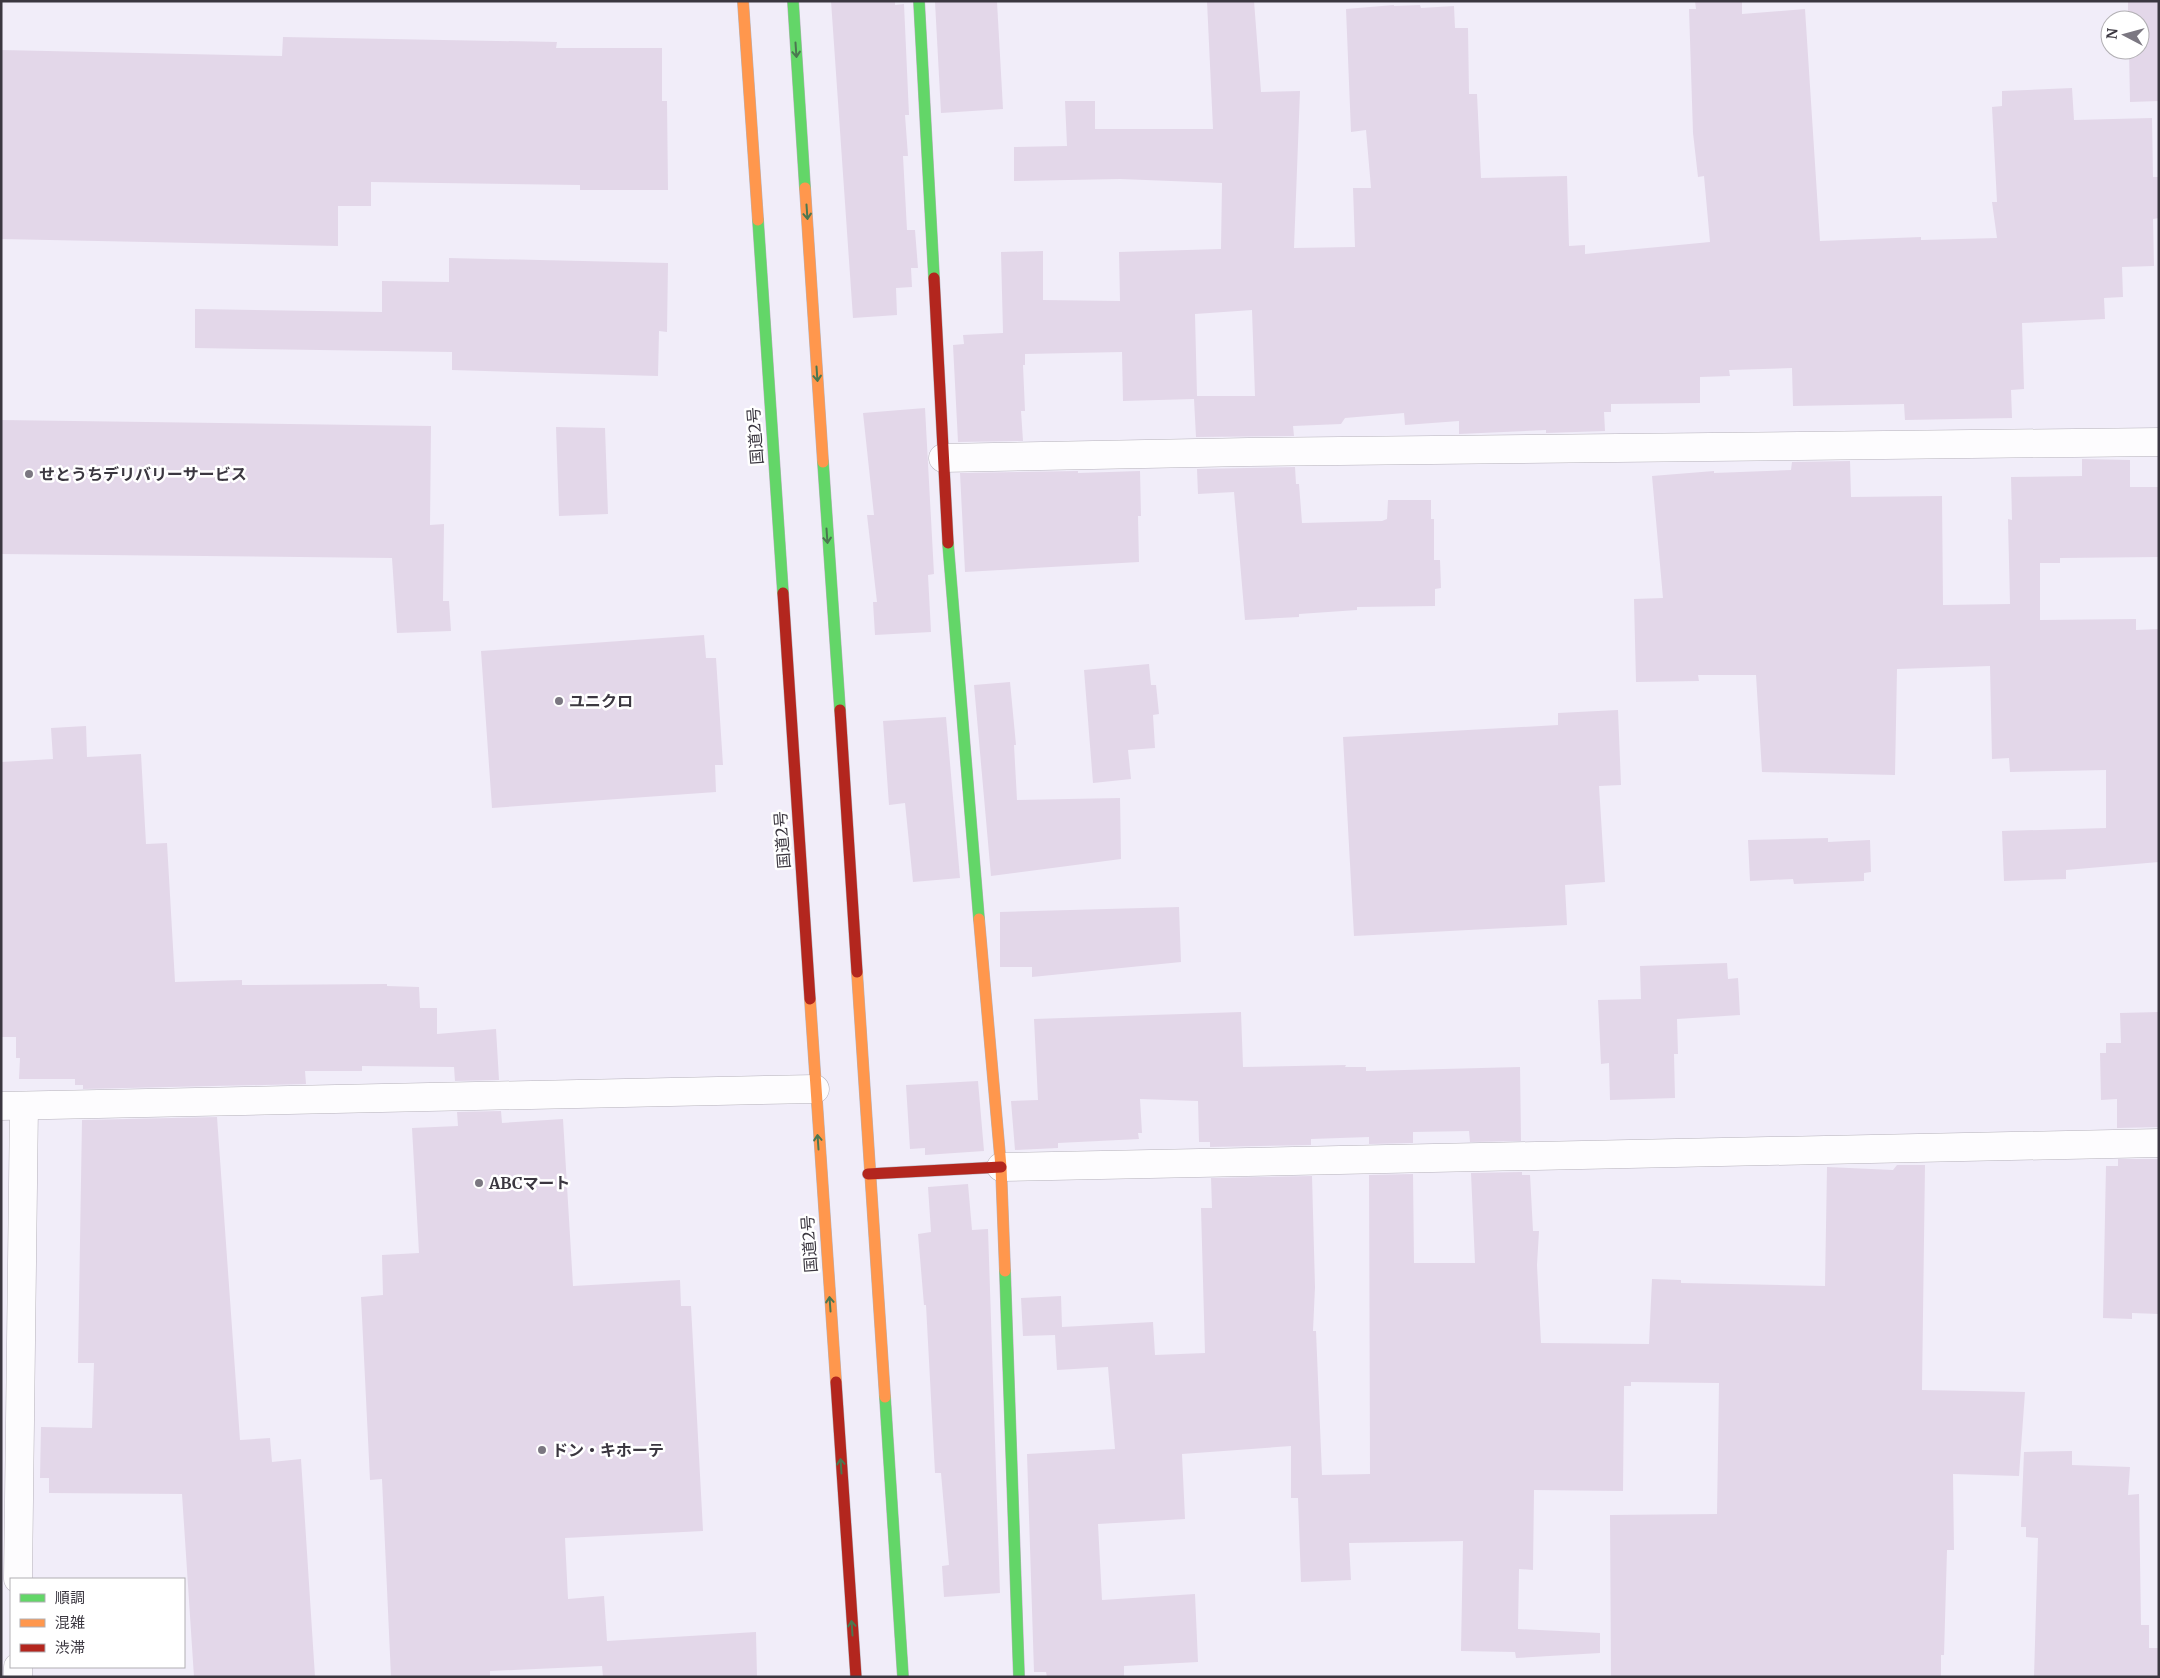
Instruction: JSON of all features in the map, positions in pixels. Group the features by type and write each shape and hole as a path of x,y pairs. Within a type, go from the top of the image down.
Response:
{"main road":[{"name":"国道2号","path":"744,1 814,1089 856,1677"},
{"path":"793,1 902,1677"},
{"path":"919,1 950,595 1001,1167 1019,1677"},
{"path":"868,1174 1001,1167"}],"street":[{"path":"943,458 1248,452 2159,442"},
{"path":"18,1578 10,1463 13,1106 814,1089"},
{"path":"1001,1167 2159,1143"}],"building":[{"path":"831,1 895,1 895,5 904,4 909,115 905,115 908,156 903,156 907,230 915,230 918,268 911,268 912,287 896,288 897,315 853,318"},
{"path":"1207,1 1254,1 1261,92 1300,91 1294,248 1355,247 1353,188 1371,188 1366,130 1351,132 1346,9 1394,5 1420,5 1421,8 1454,6 1455,28 1468,28 1469,94 1477,94 1481,178 1567,176 1569,246 1585,245 1585,254 1710,242 1704,176 1698,177 1693,133 1689,9 1696,9 1695,1 1742,1 1742,14 1805,9 1820,241 1921,237 1921,240 1997,238 1992,202 1997,202 1992,107 2002,106 2002,91 2072,88 2074,120 2152,118 2153,177 2159,177 2159,218 2153,219 2154,266 2122,267 2123,297 2104,298 2105,319 2022,323 2024,389 2011,390 2012,418 1905,420 1904,404 1793,406 1792,368 1729,370 1730,376 1700,377 1700,403 1611,404 1611,412 1604,412 1605,431 1546,433 1546,430 1459,434 1459,421 1405,425 1404,413 1345,418 1341,424 1293,426 1294,436 1196,437 1194,399 1123,401 1122,352 1025,354 1025,365 1023,365 1025,411 1021,411 1023,441 958,442 953,345 964,344 963,335 1003,333 1001,252 1043,251 1043,300 1120,301 1119,252 1221,249 1222,183 1120,179 1014,181 1014,147 1067,146 1065,101 1095,101 1095,129 1213,129","holes":["1252,310 1255,396 1197,396 1195,314"]},
{"path":"2128,1 2159,1 2159,101 2130,102 2129,60 2150,60 2150,10 2128,10"},
{"path":"935,2 997,2 1003,109 941,113"},
{"path":"283,37 557,42 556,48 662,48 662,101 667,101 668,190 580,190 580,185 371,182 371,206 338,206 338,246 1,239 1,50 282,56"},
{"path":"449,258 668,263 667,332 659,331 658,376 452,370 452,352 195,348 195,309 382,312 382,281 449,282"},
{"path":"925,408 934,574 928,575 931,632 875,635 873,602 877,602 867,515 874,515 863,413"},
{"path":"1,420 431,426 430,525 444,524 443,601 449,601 451,631 397,633 392,558 1,554"},
{"path":"556,427 605,428 608,514 559,516"},
{"path":"2082,459 2130,460 2130,487 2159,487 2159,557 2060,558 2060,563 2040,563 2040,620 2136,619 2136,630 2159,629 2159,862 2066,870 2066,879 2004,881 2002,831 2106,828 2106,770 2010,772 2009,758 1992,759 1990,666 1897,669 1895,775 1762,772 1756,675 1698,675 1699,681 1636,682 1634,599 1663,598 1652,476 1714,471 1714,473 1791,470 1792,462 1850,461 1851,497 1942,496 1943,605 2010,604 2008,519 2012,520 2011,477 2082,476"},
{"path":"1295,467 1296,484 1299,484 1302,523 1382,521 1387,519 1388,500 1431,500 1431,519 1434,519 1434,560 1440,560 1441,588 1435,589 1435,606 1357,607 1357,610 1299,614 1299,617 1245,620 1234,492 1198,494 1197,469"},
{"path":"1078,471 1078,473 1140,471 1141,516 1138,516 1139,562 965,572 960,473"},
{"path":"704,635 706,658 716,658 723,765 715,765 716,792 492,808 481,651"},
{"path":"1149,664 1151,685 1156,685 1159,714 1153,715 1155,748 1128,750 1131,779 1093,783 1084,670"},
{"path":"1010,682 1016,745 1014,745 1017,800 1120,798 1121,859 991,876 974,685"},
{"path":"1618,710 1621,785 1599,786 1605,882 1565,885 1567,925 1354,936 1343,737 1558,725 1558,713"},
{"path":"946,717 960,878 913,882 905,803 889,805 883,721"},
{"path":"86,726 87,757 141,754 146,844 167,843 175,982 242,980 242,985 387,984 387,986 419,987 420,1008 437,1008 437,1034 496,1029 499,1080 455,1081 454,1067 362,1066 362,1071 305,1071 306,1084 83,1089 83,1085 75,1085 75,1079 19,1079 20,1058 16,1058 16,1037 1,1037 1,762 53,759 51,728"},
{"path":"1828,838 1828,842 1870,840 1871,872 1864,873 1864,881 1794,884 1793,879 1750,881 1748,840"},
{"path":"1179,907 1181,962 1032,977 1032,967 1000,967 1000,912"},
{"path":"1727,963 1728,979 1738,978 1740,1015 1677,1019 1678,1054 1674,1054 1675,1098 1610,1100 1609,1063 1601,1064 1598,1000 1641,999 1640,966"},
{"path":"1241,1012 1243,1067 1346,1065 1345,1067 1366,1067 1366,1071 1520,1067 1521,1141 1470,1142 1469,1131 1413,1132 1413,1143 1369,1144 1369,1137 1311,1139 1311,1145 1210,1147 1210,1142 1199,1142 1198,1101 1140,1099 1142,1133 1138,1133 1139,1139 1058,1143 1058,1148 1015,1150 1011,1101 1038,1100 1034,1019"},
{"path":"2159,1012 2159,1127 2117,1128 2117,1099 2101,1100 2100,1053 2106,1053 2106,1043 2121,1043 2120,1013"},
{"path":"978,1081 984,1151 925,1155 925,1148 910,1149 906,1085"},
{"path":"501,1111 502,1123 563,1119 573,1286 680,1280 681,1306 691,1306 703,1531 565,1538 568,1599 604,1596 607,1641 756,1632 757,1677 603,1677 602,1666 490,1671 490,1677 391,1677 382,1479 370,1480 361,1297 383,1295 382,1255 419,1253 412,1128 458,1126 457,1112"},
{"path":"217,1117 240,1440 270,1438 272,1462 301,1459 315,1677 194,1677 182,1494 49,1493 49,1478 40,1478 41,1427 92,1428 94,1363 78,1363 82,1120"},
{"path":"2118,1159 2159,1159 2159,1314 2132,1313 2132,1319 2103,1318 2106,1166 2118,1166"},
{"path":"1897,1165 1925,1165 1922,1390 2025,1392 2019,1476 1953,1474 1954,1550 1947,1550 1944,1655 1941,1655 1941,1677 1611,1677 1610,1515 1717,1514 1719,1383 1631,1382 1631,1386 1624,1386 1623,1491 1534,1490 1533,1570 1519,1569 1518,1629 1600,1633 1600,1653 1516,1658 1515,1652 1461,1651 1463,1541 1349,1543 1351,1580 1301,1582 1298,1498 1291,1498 1291,1446 1182,1454 1185,1519 1098,1524 1102,1600 1195,1594 1198,1662 1124,1666 1124,1677 1047,1677 1046,1672 1034,1672 1027,1454 1115,1449 1108,1367 1057,1370 1055,1335 1023,1336 1021,1298 1061,1296 1062,1327 1153,1322 1155,1355 1205,1353 1201,1208 1212,1208 1211,1178 1312,1176 1315,1287 1313,1331 1316,1331 1322,1475 1370,1474 1369,1175 1413,1174 1414,1263 1475,1263 1471,1173 1522,1172 1522,1175 1530,1175 1533,1231 1539,1231 1537,1265 1541,1343 1649,1344 1652,1279 1681,1280 1681,1283 1825,1286 1827,1167 1893,1170"},
{"path":"968,1184 972,1230 988,1229 1000,1593 944,1597 942,1566 949,1565 941,1473 935,1473 926,1305 924,1305 918,1234 931,1232 928,1187"},
{"path":"2072,1451 2072,1465 2130,1467 2128,1495 2139,1494 2141,1625 2149,1625 2149,1648 2159,1648 2159,1677 2034,1677 2038,1538 2026,1537 2026,1527 2021,1527 2024,1452"}],"traffic: fast":[{"path":"793,1 805,188"},
{"path":"919,1 934,278"},
{"path":"758,220 783,593"},
{"path":"823,462 840,710"},
{"path":"948,543 979,919"},
{"path":"1005,1271 1019,1677"},
{"path":"885,1397 903,1677"}],"traffic: slow":[{"path":"743,1 758,220"},
{"path":"805,188 823,462"},
{"path":"979,919 1001,1167 1005,1271"},
{"path":"857,972 885,1397"},
{"path":"810,999 836,1382"}],"traffic: jam":[{"path":"934,278 948,543"},
{"path":"783,593 810,999"},
{"path":"840,710 857,972"},
{"path":"868,1174 1001,1167"},
{"path":"836,1382 856,1677"}],"place":[{"name":"せとうちデリバリーサービス","path":"29,474"},
{"name":"ユニクロ","path":"559,701"},
{"name":"ABCマート","path":"479,1183"},
{"name":"ドン・キホーテ","path":"542,1450"}]}
